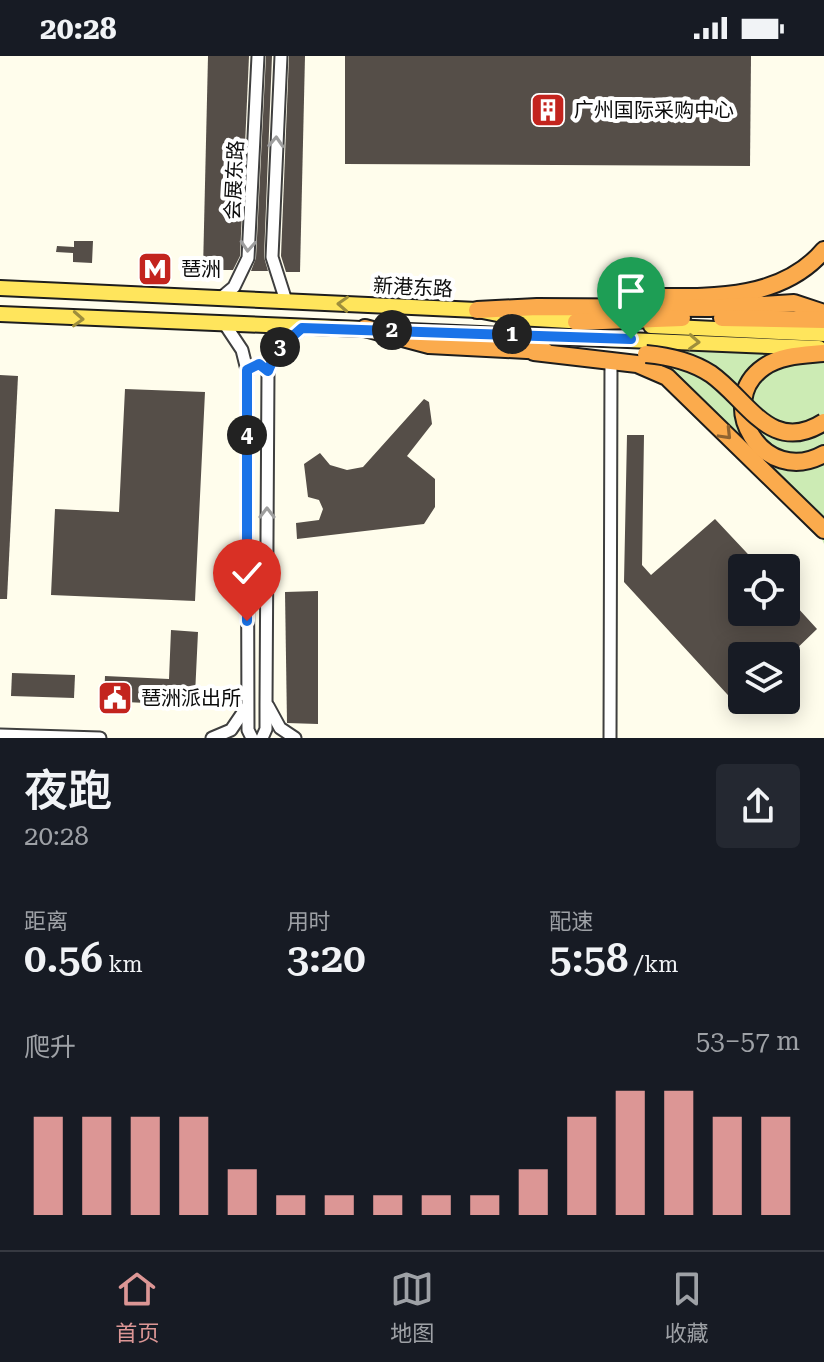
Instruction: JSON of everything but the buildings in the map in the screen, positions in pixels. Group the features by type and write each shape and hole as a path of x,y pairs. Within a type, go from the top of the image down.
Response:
{"highway":[{"path":"537,307 596,297 761,290 799,273 824,250"},
{"path":"477,310 755,307 794,303 810,305 824,313"},
{"path":"576,322 702,318 824,320"},
{"path":"365,328 415,343 534,352 643,366 678,384 824,530"},
{"path":"824,351 792,356 764,367 748,392 744,420 757,445 779,460 805,461 824,454"},
{"path":"534,352 646,354 676,358 704,370 775,429 802,432 824,422"}],"main road":[{"name":"新港东路","path":"0,288 477,310 518,318 824,334"},
{"path":"0,314 824,351"}],"street":[{"name":"会展东路","path":"222,297 234,287 248,258 258,56"},
{"path":"281,56 272,257 286,301"},
{"path":"226,326 242,350 247,370 248,730 252,738"},
{"path":"262,738 266,729 268,371 277,350 302,328"},
{"path":"610,738 611,361"},
{"path":"247,370 259,364 268,371"},
{"path":"266,703 280,728 295,738"},
{"path":"212,738 231,730 248,704"},
{"path":"0,735 100,738"}],"green space":[{"path":"681,347 824,357 824,544 817,528 648,371"}],"place":[{"name":"广州国际采购中心","path":"548,110"},
{"name":"琶洲","path":"155,269"},
{"name":"琶洲派出所","path":"115,698"}],"route":[{"path":"247,621 247,370 252,365 262,364 268,371 277,350 289,337 302,328 365,328 631,339"}]}
